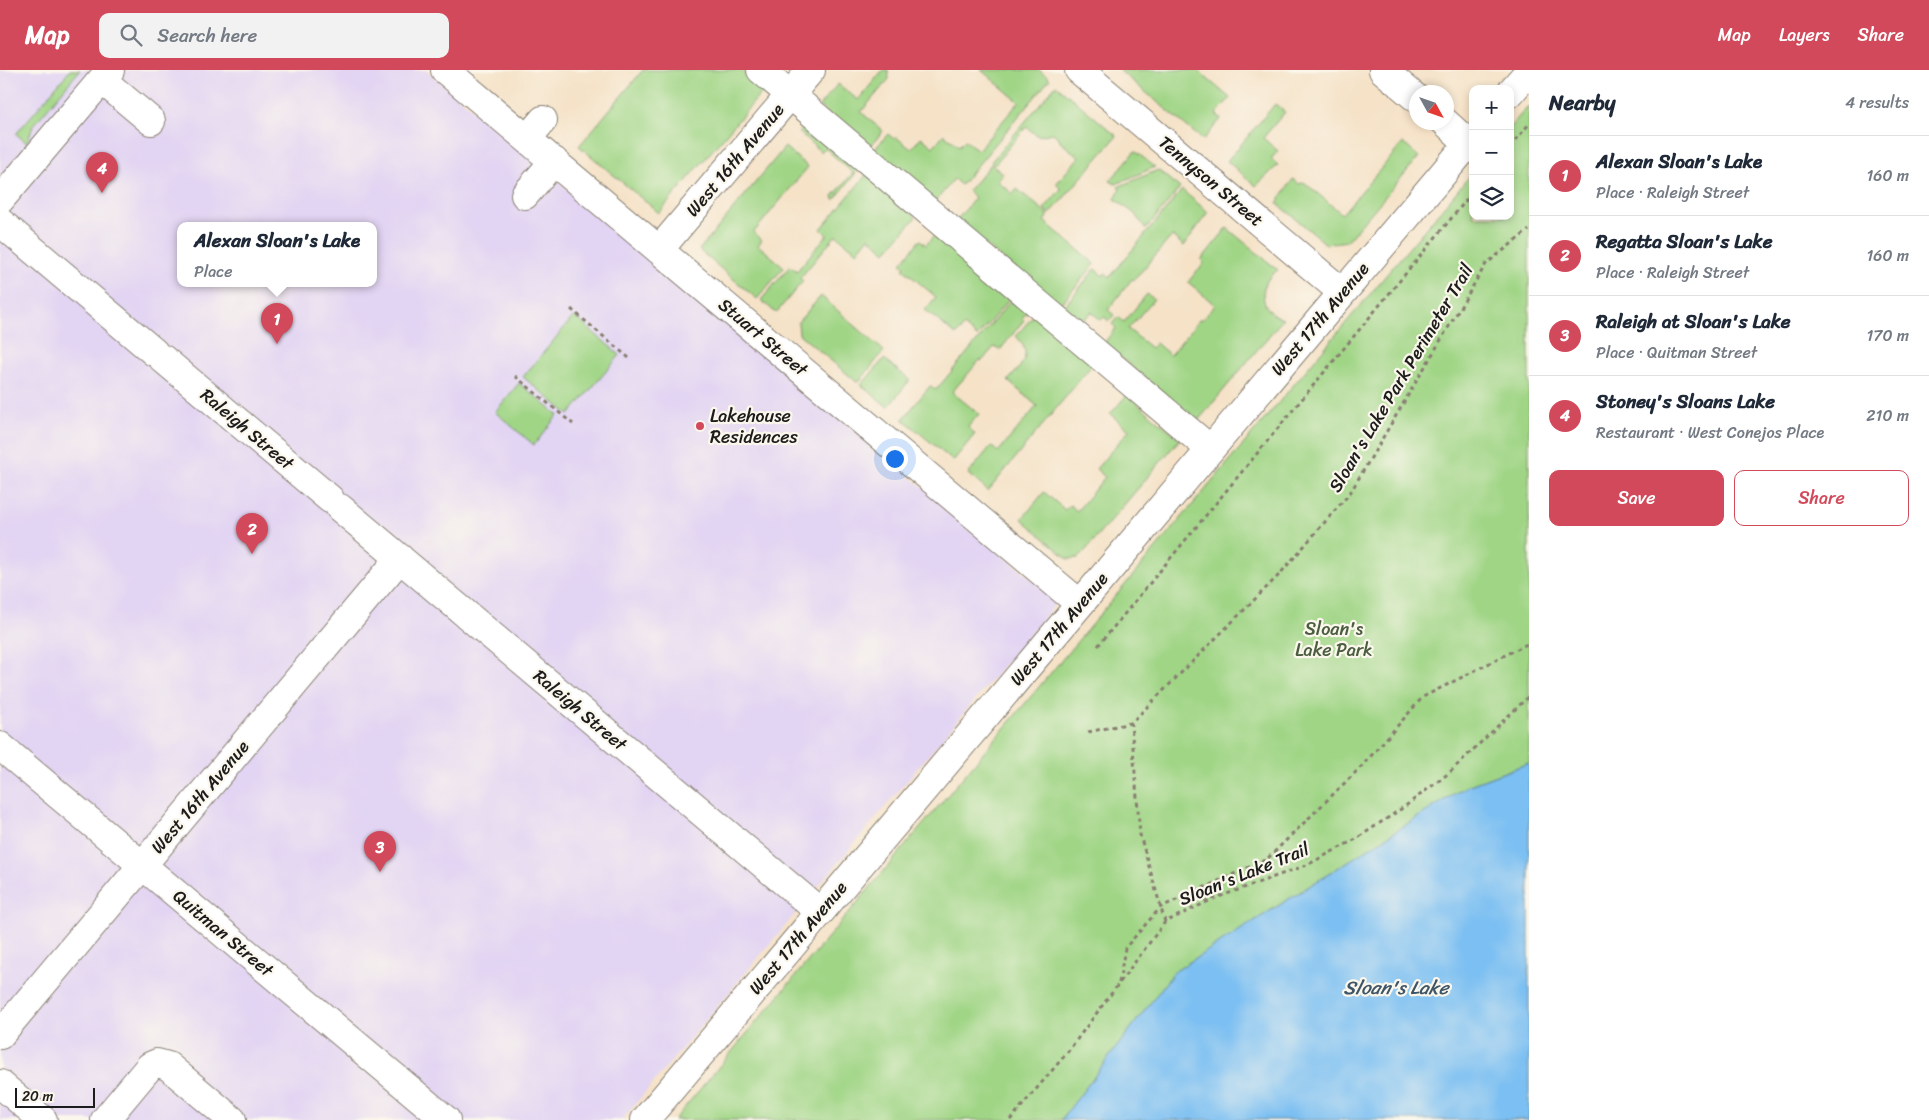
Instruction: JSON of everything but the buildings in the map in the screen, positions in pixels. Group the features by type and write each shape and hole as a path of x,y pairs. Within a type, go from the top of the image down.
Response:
{"street":[{"name":"Stuart Street","path":"445,70 535,130 554,161 1080,604"},
{"path":"761,70 1210,449"},
{"name":"West 16th Avenue","path":"659,250 811,70"},
{"name":"Tennyson Street","path":"1078,70 1342,292"},
{"path":"1383,70 1409,92"},
{"path":"1514,88 1529,71"},
{"path":"0,200 106,75 151,121"},
{"path":"1454,128 1469,139"},
{"name":"West 17th Avenue","path":"645,1120 1469,142"},
{"path":"525,195 554,161"},
{"name":"Raleigh Street","path":"0,222 820,912"},
{"name":"West 16th Avenue","path":"0,1035 400,558"},
{"name":"Quitman Street","path":"0,746 446,1120"},
{"path":"105,1120 150,1066 157,1063 168,1066 232,1120"},
{"path":"0,1084 43,1120"}],"path":[{"path":"1514,141 1529,124"},
{"path":"1098,646 1469,197"},
{"name":"Sloan's Lake Park Perimeter Trail","path":"1131,723 1279,575 1350,493 1486,264 1529,230"},
{"path":"571,310 629,358"},
{"path":"515,376 573,424"},
{"path":"1119,983 1124,948 1161,907 1268,859 1362,766 1423,697 1529,643"},
{"name":"Sloan's Lake Trail","path":"1010,1120 1066,1054 1165,922 1213,899 1307,864 1356,839 1404,807 1449,773 1529,696"},
{"path":"1088,732 1131,723 1140,835 1165,922"}],"shaded area":[{"path":"0,70 426,70 1058,601 622,1120 0,1120"}],"green space":[{"path":"70,70 80,70 33,126 27,143 16,134"},
{"path":"643,70 740,70 764,90 659,213 579,146"},
{"path":"883,70 888,70 889,79 861,112 883,131 869,148 819,106 838,84 858,100"},
{"path":"981,70 1039,70 1050,79 961,185 954,179 935,202 873,151 888,134 894,139 896,137 911,149 921,137 933,147 944,134 959,146 965,140 978,150 1019,102"},
{"path":"1119,70 1197,70 1230,98 1216,114 1221,119 1203,140"},
{"path":"1056,85 1117,136 1050,214 1044,209 1061,189 1056,184 1079,157 1059,141 1060,139 1053,133 1038,136 1026,127 994,165 991,162"},
{"path":"1275,104 1285,112 1263,138 1278,151 1271,159 1278,165 1256,186 1227,161"},
{"name":"Sloan's Lake Park","path":"1529,105 1529,763 1467,786 1174,972 1061,1120 674,1120 1469,177 1469,220 1514,220 1514,122"},
{"path":"805,125 856,169 856,173 834,200 833,196 853,173 825,148 821,152 799,132"},
{"path":"1403,143 1419,157 1347,241 1326,244 1277,203 1293,179 1299,184 1304,182 1342,214"},
{"path":"785,147 808,167 754,232 762,240 758,245 784,267 757,299 699,250"},
{"path":"1135,151 1155,167 1116,184 1110,181"},
{"path":"991,164 1003,174 997,181 1013,194 1017,189 1049,215 1044,221 1095,264 1059,306 956,221 975,198 968,191"},
{"path":"1158,170 1180,188 1146,229 1135,214 1115,199 1120,190 1118,187"},
{"path":"866,175 916,217 886,252 869,237 857,252 836,235 800,278 803,281 776,313 761,300 790,266 797,271 827,235 821,229"},
{"path":"1182,190 1208,212 1184,246 1172,236 1134,280 1132,279 1108,310 1114,315 1109,321 1104,317 1101,320 1091,312 1081,323 1063,308 1095,269 1103,276 1105,273 1110,277"},
{"path":"1227,228 1278,270 1266,282 1263,296 1269,310 1283,319 1197,422 1104,343 1116,328 1112,324 1118,317 1124,322 1147,294 1154,299 1128,329 1151,348 1156,343 1170,355 1200,319 1202,320 1215,305 1188,282 1204,263 1201,260"},
{"path":"936,233 1012,296 977,337 964,326 956,335 925,310 936,297 903,269 905,266 901,263 920,240 926,245"},
{"path":"821,296 884,351 858,383 799,334 798,322"},
{"path":"1013,298 1028,311 1022,318 1024,320 1000,350 994,347 952,392 979,414 968,427 975,434 953,461 903,419 930,386 936,390"},
{"path":"1034,315 1093,364 988,491 968,474 991,446 998,452 1037,406 1008,381 1021,364 1025,354 1016,336"},
{"path":"574,316 620,355 569,415 523,377"},
{"path":"884,359 910,380 888,407 861,385"},
{"path":"519,383 558,415 534,445 495,412"},
{"path":"1127,395 1180,439 1079,558 1068,559 1022,519 1044,492 1065,510 1070,505 1077,511 1105,477 1096,469 1129,430 1110,414"}],"water":[{"name":"Sloan's Lake","path":"1529,763 1529,1120 1061,1120 1174,972 1467,786"}],"place":[{"name":"Stoney's Sloans Lake","path":"102,193"},
{"name":"Alexan Sloan's Lake","path":"277,344"},
{"name":"Lakehouse Residences","path":"700,426"},
{"name":"Regatta Sloan's Lake","path":"252,554"},
{"name":"Raleigh at Sloan's Lake","path":"380,872"}]}
